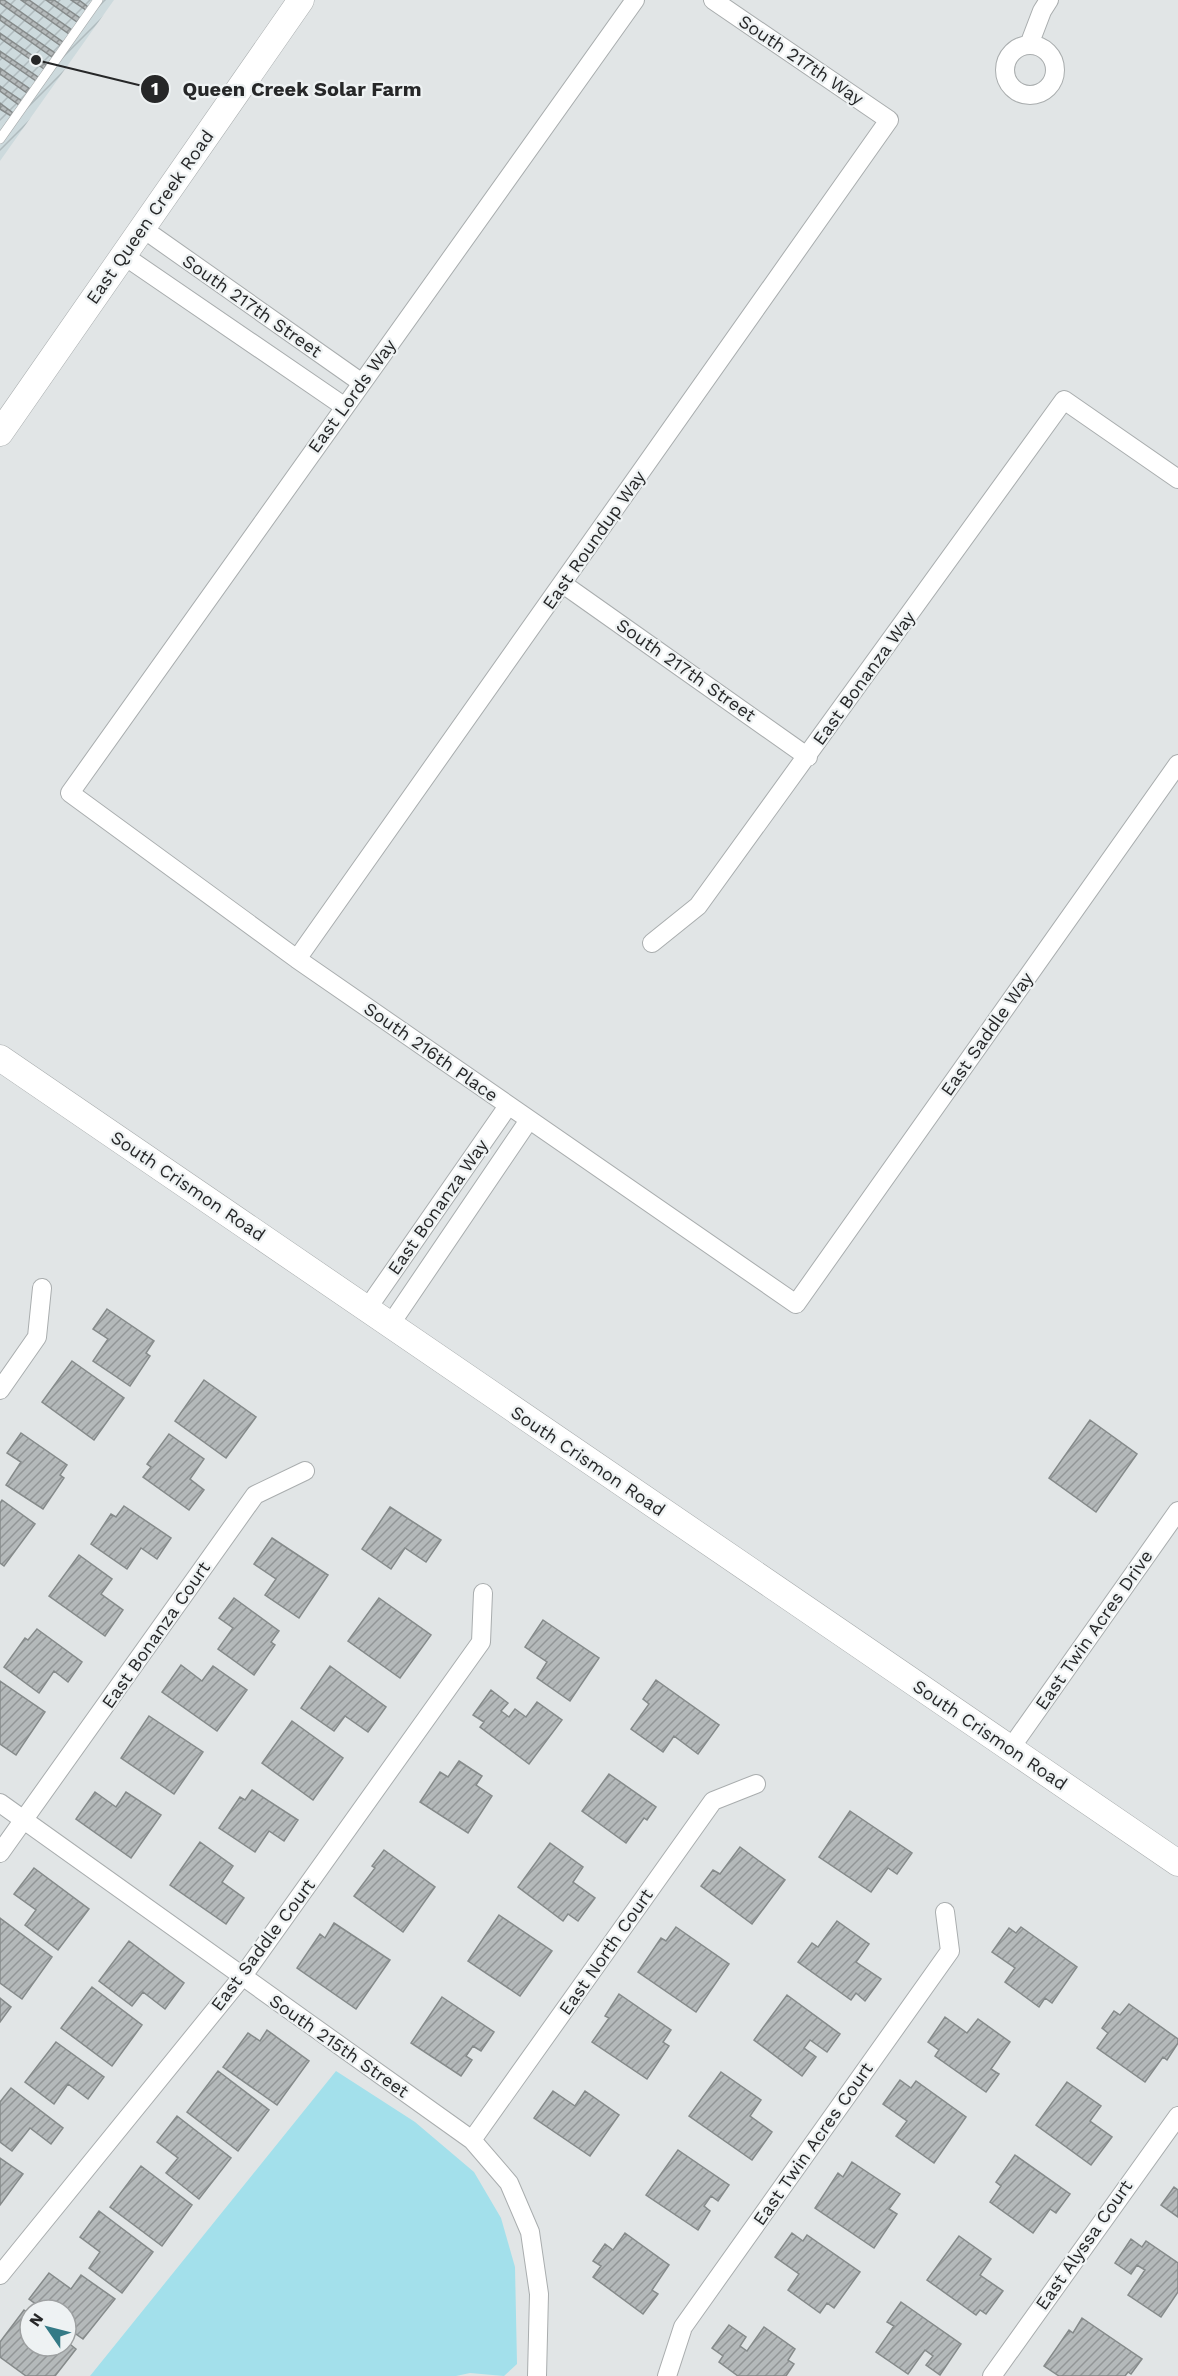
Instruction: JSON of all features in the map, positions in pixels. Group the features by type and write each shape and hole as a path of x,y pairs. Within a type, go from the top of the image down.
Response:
{"street":[{"name":"East Queen Creek Road","path":"0,434 301,0"},
{"name":"East Lords Way","path":"70,793 635,0"},
{"name":"South 217th Way","path":"713,0 889,120"},
{"path":"1029,45 1042,11 1049,0"},
{"name":"East Roundup Way","path":"297,959 889,120"},
{"name":"South 217th Street","path":"142,228 362,383"},
{"name":"South 217th Street","path":"123,255 345,407"},
{"name":"East Bonanza Way","path":"652,943 698,906 808,757 1064,400 1178,479"},
{"name":"South 217th Street","path":"563,584 808,757"},
{"name":"East Saddle Way","path":"796,1304 1178,764"},
{"name":"South 216th Place","path":"70,793 297,959 796,1304"},
{"name":"South Crismon Road","path":"0,1058 1178,1863"},
{"name":"East Bonanza Way","path":"367,1309 508,1106"},
{"name":"East Bonanza Way","path":"390,1325 529,1120"},
{"path":"0,1390 38,1337 42,1288"},
{"name":"East Bonanza Court","path":"25,1821 255,1495 305,1471"},
{"name":"East Twin Acres Drive","path":"1010,1749 1178,1510"},
{"name":"East Saddle Court","path":"0,2274 242,1977 481,1642 483,1593"},
{"name":"East North Court","path":"472,2140 713,1801 756,1784"},
{"name":"South 215th Street","path":"0,1803 472,2140 509,2183 530,2232 539,2294 537,2376"},
{"path":"0,1853 25,1821"},
{"name":"East Twin Acres Court","path":"667,2376 683,2327 950,1951 945,1912"},
{"name":"East Alyssa Court","path":"992,2376 1175,2117 1178,2116"}],"lane":[{"path":"0,139 98,0"}],"shaded area":[{"path":"0,0 114,0 0,161"},
{"path":"336,2071 415,2122 474,2172 501,2218 515,2267 517,2364 504,2376 470,2373 456,2376 90,2376"}],"building":[{"path":"0,0 4,0 63,42 61,46 0,3"},
{"path":"21,0 29,0 72,30 69,34"},
{"path":"46,0 54,0 80,18 77,22"},
{"path":"71,0 79,0 88,7 86,10"},
{"path":"0,15 55,53 52,57 0,20"},
{"path":"0,33 46,65 44,69 0,38"},
{"path":"0,51 38,77 36,81 0,56"},
{"path":"0,68 30,89 27,93 0,74"},
{"path":"0,86 22,101 19,105 0,91"},
{"path":"0,103 13,113 11,116 0,109"},
{"path":"107,1309 154,1341 146,1353 150,1356 130,1386 93,1361 108,1339 93,1329"},
{"path":"72,1361 124,1398 94,1440 42,1402"},
{"path":"204,1380 256,1417 226,1458 175,1421"},
{"path":"1090,1420 1137,1454 1096,1512 1049,1478"},
{"path":"21,1433 67,1465 60,1475 64,1478 43,1509 6,1485 21,1462 7,1453"},
{"path":"169,1434 204,1459 190,1479 204,1490 189,1510 143,1477 151,1467 147,1464"},
{"path":"2,1500 35,1524 4,1566 0,1563 0,1503"},
{"path":"124,1506 171,1538 157,1559 141,1548 127,1569 91,1544 111,1514 116,1517"},
{"path":"390,1507 441,1540 426,1562 405,1548 391,1569 362,1549"},
{"path":"272,1538 328,1575 299,1618 265,1595 276,1579 254,1564"},
{"path":"79,1555 112,1579 101,1594 123,1610 105,1636 49,1596"},
{"path":"234,1598 279,1631 271,1642 275,1645 254,1675 218,1649 233,1628 219,1618"},
{"path":"379,1598 431,1635 400,1678 348,1641"},
{"path":"543,1620 599,1658 570,1701 537,1678 547,1662 525,1647"},
{"path":"37,1629 82,1662 68,1682 54,1671 39,1693 4,1667 25,1638 28,1640"},
{"path":"181,1665 202,1681 213,1666 247,1690 217,1731 162,1692"},
{"path":"330,1666 386,1707 368,1732 345,1716 334,1731 301,1708"},
{"path":"656,1680 719,1725 698,1754 674,1736 663,1752 631,1729 649,1704 643,1699"},
{"path":"0,1681 45,1712 16,1755 0,1744"},
{"path":"491,1690 508,1703 501,1711 509,1717 515,1709 526,1717 537,1702 562,1720 529,1764 480,1727 484,1722 473,1715"},
{"path":"149,1716 203,1752 174,1794 121,1758"},
{"path":"292,1721 343,1758 313,1800 262,1763"},
{"path":"459,1761 482,1776 476,1785 492,1796 468,1833 420,1802 440,1772 448,1777"},
{"path":"609,1774 656,1807 647,1820 644,1818 626,1843 582,1811"},
{"path":"252,1790 298,1820 284,1841 269,1831 255,1852 219,1828 240,1797 245,1800"},
{"path":"95,1792 116,1807 126,1792 161,1815 131,1858 76,1819"},
{"path":"850,1811 912,1853 897,1874 888,1868 871,1892 819,1857"},
{"path":"200,1842 233,1866 222,1882 244,1898 226,1924 170,1885"},
{"path":"550,1843 583,1867 573,1882 595,1898 578,1921 568,1914 563,1921 518,1887"},
{"path":"740,1847 785,1880 752,1924 701,1886 713,1870 720,1874"},
{"path":"384,1850 435,1887 403,1932 354,1896 375,1868 372,1866"},
{"path":"34,1868 89,1909 58,1950 25,1925 36,1910 14,1894"},
{"path":"499,1915 552,1951 520,1996 468,1961"},
{"path":"0,1918 52,1957 22,1999 0,1983"},
{"path":"837,1921 869,1944 856,1962 881,1979 865,2001 856,1993 851,2000 798,1962 812,1943 818,1947"},
{"path":"334,1923 390,1960 356,2009 297,1968 320,1934 325,1938"},
{"path":"676,1927 729,1964 696,2012 638,1972 661,1938 666,1941"},
{"path":"1021,1927 1077,1967 1052,2003 1045,1998 1039,2007 1005,1982 1015,1968 992,1952 1009,1928 1016,1933"},
{"path":"129,1941 184,1983 165,2009 143,1992 132,2006 99,1981"},
{"path":"92,1987 142,2025 112,2066 61,2028"},
{"path":"619,1994 671,2030 663,2042 669,2046 647,2079 592,2042 609,2018 605,2016"},
{"path":"787,1995 840,2034 827,2052 810,2040 804,2048 816,2057 802,2076 754,2040"},
{"path":"442,1997 494,2032 481,2051 473,2046 466,2056 472,2060 461,2076 411,2043"},
{"path":"0,1998 11,2007 0,2022"},
{"path":"1129,2004 1178,2039 1178,2043 1167,2060 1163,2057 1145,2082 1097,2048 1108,2033 1102,2028 1114,2011 1120,2015"},
{"path":"945,2017 967,2033 978,2019 1010,2042 991,2069 999,2074 986,2092 935,2056 939,2050 928,2042"},
{"path":"267,2030 309,2061 277,2105 223,2067 248,2033 260,2041"},
{"path":"56,2042 104,2077 88,2099 68,2084 54,2104 25,2082"},
{"path":"218,2071 269,2110 238,2151 187,2112"},
{"path":"721,2072 761,2100 750,2116 772,2132 752,2160 689,2116"},
{"path":"900,2080 911,2088 916,2081 966,2117 934,2163 896,2136 907,2121 883,2104"},
{"path":"1067,2082 1101,2106 1090,2121 1112,2137 1091,2165 1036,2125"},
{"path":"11,2088 63,2128 51,2144 30,2128 12,2151 0,2142 0,2102"},
{"path":"553,2091 575,2106 585,2091 619,2115 590,2156 534,2118"},
{"path":"177,2116 231,2158 199,2199 166,2173 178,2158 157,2142"},
{"path":"678,2150 729,2185 718,2201 711,2196 704,2206 710,2211 698,2230 646,2195"},
{"path":"1015,2155 1070,2194 1056,2213 1050,2209 1033,2233 990,2202 1001,2186 996,2182"},
{"path":"0,2158 23,2174 0,2205"},
{"path":"852,2162 900,2194 889,2209 897,2214 874,2248 815,2208 838,2173 843,2177"},
{"path":"141,2166 192,2205 162,2246 110,2207"},
{"path":"1174,2187 1178,2190 1178,2217 1161,2205"},
{"path":"99,2211 153,2252 122,2293 89,2268 100,2252 80,2237"},
{"path":"625,2233 669,2265 652,2290 658,2294 643,2314 593,2277 601,2266 593,2261 605,2244 613,2250"},
{"path":"792,2233 803,2241 807,2235 860,2272 834,2308 827,2303 820,2313 788,2290 799,2274 775,2257"},
{"path":"959,2236 991,2259 980,2275 1003,2291 986,2314 980,2310 976,2315 927,2280"},
{"path":"1131,2239 1142,2247 1146,2241 1178,2263 1178,2292 1161,2317 1128,2295 1145,2270 1137,2265 1131,2274 1115,2263"},
{"path":"49,2273 71,2289 81,2275 115,2299 83,2339 78,2335 78,2298 30,2298"},
{"path":"901,2302 961,2344 940,2375 926,2365 933,2356 925,2350 908,2374 876,2352 894,2326 887,2322"},
{"path":"18,2318 18,2358 69,2358 55,2376 26,2376 0,2357 0,2342"},
{"path":"1082,2318 1142,2359 1131,2374 1128,2372 1125,2376 1059,2376 1044,2366 1069,2330 1073,2333"},
{"path":"729,2325 746,2337 740,2346 747,2351 764,2327 795,2349 788,2360 794,2364 786,2376 738,2376 719,2362 723,2356 712,2348"}],"place":[{"name":"Queen Creek Solar Farm","path":"36,60"}]}
